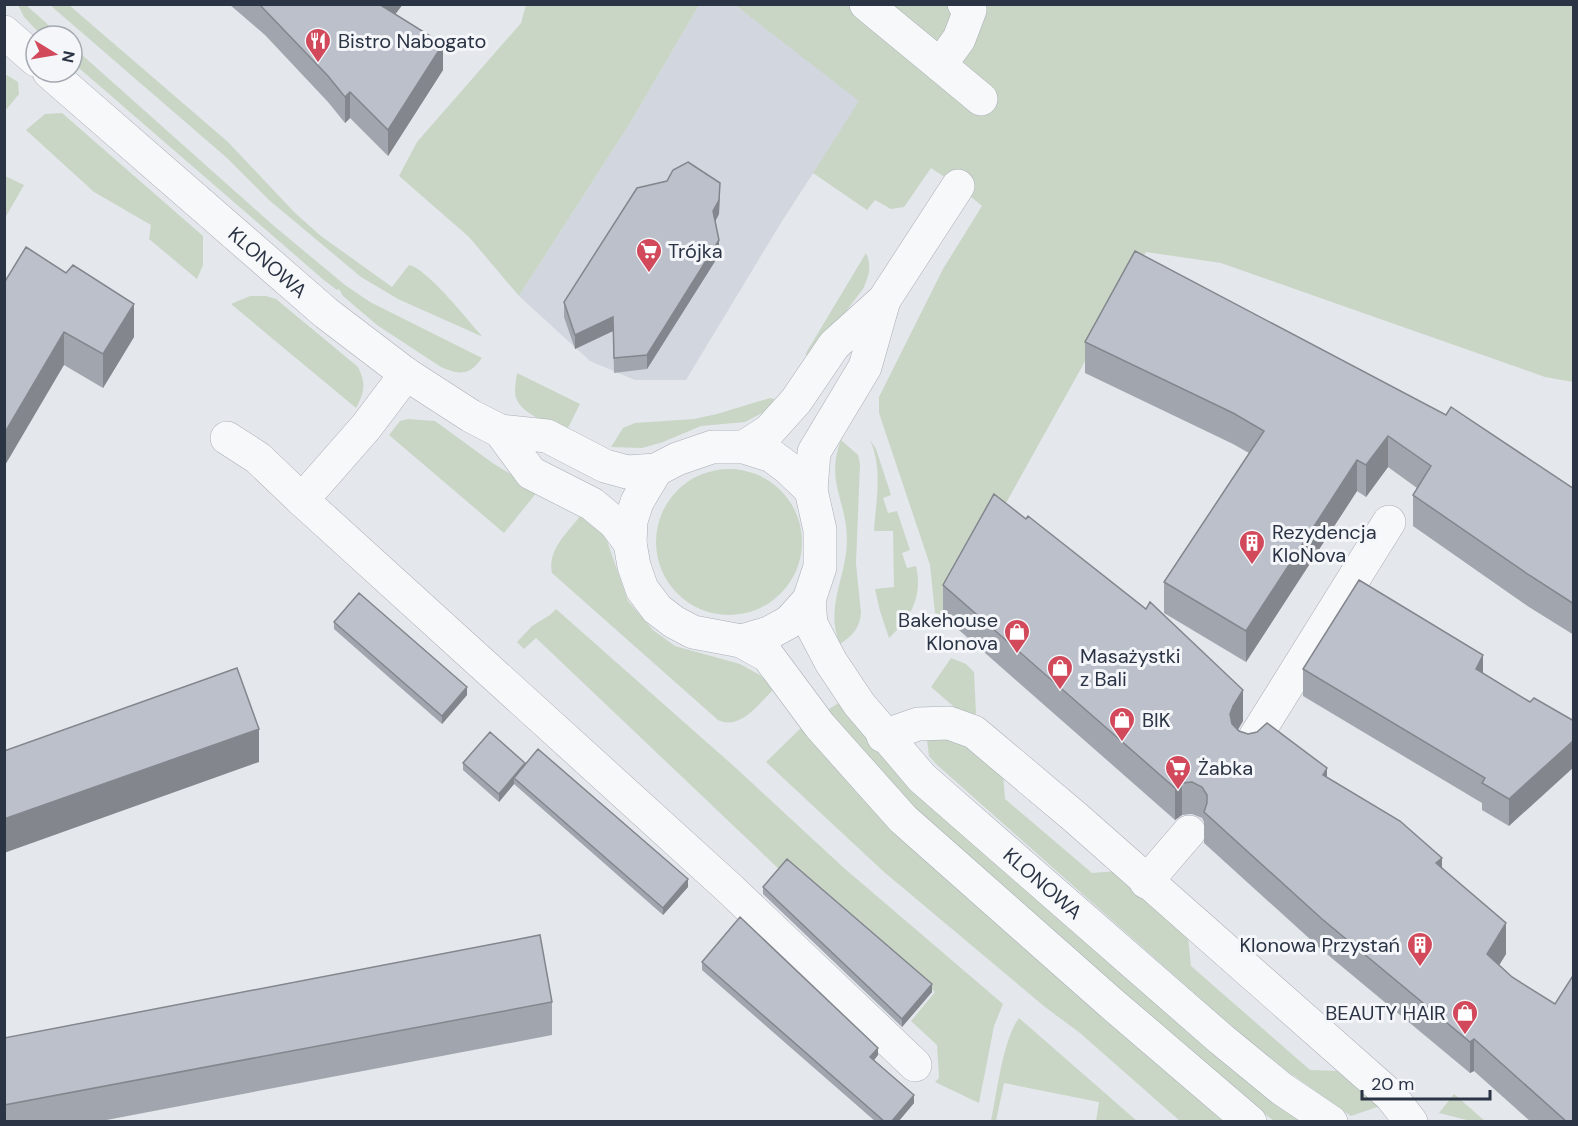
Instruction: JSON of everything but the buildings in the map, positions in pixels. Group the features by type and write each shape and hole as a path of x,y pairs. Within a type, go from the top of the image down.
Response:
{"street":[{"path":"866,4 981,99"},
{"path":"940,65 959,39 970,10 964,4"},
{"path":"4,32 24,50"},
{"name":"KLONOWA","path":"63,84 326,313 406,374 471,416 500,431"},
{"path":"744,447 769,431 796,401 834,345 884,300 958,186"},
{"path":"741,641 769,633 789,622 809,600 820,567 820,530 812,490 814,452 865,367 884,300"},
{"path":"302,500 366,427 406,374"},
{"path":"500,431 547,436 605,466 627,472 656,470 677,459 712,447 744,447 772,456 812,490"},
{"path":"500,431 531,473 592,504 615,523 630,543"},
{"path":"227,438 258,459 728,887 915,1065"},
{"path":"656,470 637,502 631,521 630,543 634,566 642,589 657,609 674,622 693,632 741,641 768,656 820,726 903,819 1120,1011 1250,1122"},
{"path":"1249,747 1389,522"},
{"name":"KLONOWA","path":"809,600 811,624 823,650 859,704 922,778 1166,993 1282,1089 1331,1122"},
{"path":"884,736 918,724 949,723 974,732 1076,817 1146,882 1391,1096 1411,1122"},
{"path":"1146,882 1189,832"}],"shaded area":[{"path":"699,5 735,5 860,101 782,221 686,380 635,380 590,361 519,296 630,123"}],"green space":[{"path":"18,5 26,5 47,24 31,24"},
{"path":"50,5 69,5 228,142 295,213 321,236 392,287 409,265 417,269 437,285 483,337 398,299 361,277 269,200 227,158 84,34 84,24 72,24"},
{"path":"526,5 699,5 630,123 519,296 469,237 399,176 417,142 521,23"},
{"path":"735,5 1573,5 1573,382 1545,377 1221,263 1146,252 943,616 935,613 930,565 879,413 879,397 943,269 982,206 931,168 904,207 891,209 875,200 867,210 813,173 859,101"},
{"path":"84,57 274,226 345,285 370,302 482,358 473,368 464,372 441,367 377,325 343,296 339,289 337,290 84,72"},
{"path":"5,74 18,82 19,94 6,110"},
{"path":"62,113 203,236 203,265 197,279 149,239 151,225 94,192 26,130 45,114"},
{"path":"5,176 24,185 5,218"},
{"path":"866,253 869,271 863,289 808,361 806,353"},
{"path":"250,296 266,296 276,299 358,367 363,388 356,408 231,304"},
{"path":"517,373 580,404 567,430 535,417 521,406 515,392"},
{"path":"770,398 778,400 770,409 745,422 701,426 642,448 611,447 623,428 635,423 694,419"},
{"path":"408,419 435,421 494,464 538,491 504,533 389,435 400,421"},
{"path":"841,440 858,455 860,464 856,564 861,613 855,631 840,644 834,618 847,540 835,468"},
{"path":"870,440 876,449 891,495 883,498 888,513 897,511 910,550 902,553 907,568 916,566 918,577 913,606 903,623 889,638 875,589 894,587 893,531 874,531 878,473"},
{"path":"729,469 757,474 781,490 797,514 802,542 797,570 781,594 757,610 729,615 701,610 677,594 661,570 656,542 661,514 677,490 701,474"},
{"path":"581,515 597,527 607,541 628,601 653,630 675,646 740,664 760,675 774,689 756,708 734,722 718,720 552,573 551,565 556,549"},
{"path":"556,609 737,769 844,868 1003,1004 994,1026 979,1103 935,1082 939,1078 937,1045 911,1021 935,992 788,863 780,870 536,638 524,649 517,642 532,626"},
{"path":"951,658 966,664 974,672 976,713 974,716 959,711 931,687"},
{"path":"840,702 1306,1121 1274,1121 1223,1081 920,816 826,711"},
{"path":"803,726 856,792 893,829 1228,1121 1180,1121 1080,1033 1045,1007 884,872 766,762"},
{"path":"953,737 1003,773 1005,799 1092,873 1118,871 1188,937 1191,966 1310,1070 1340,1071 1380,1106 1351,1116 1287,1071 1239,1033 936,764 929,756 927,740"},
{"path":"1019,1018 1137,1121 1096,1121 1099,1102 1004,1083 996,1121 991,1121 1005,1052 1013,1027"},
{"path":"1454,1094 1485,1121 1471,1121 1439,1113"}],"place":[{"name":"Bistro Nabogato","path":"318,64"},
{"name":"Trójka","path":"649,274"},
{"name":"Rezydencja KloNova","path":"1252,566"},
{"name":"Bakehouse Klonova","path":"1017,655"},
{"name":"Masażystki z Bali","path":"1060,691"},
{"name":"BIK","path":"1122,743"},
{"name":"Żabka","path":"1178,791"},
{"name":"Klonowa Przystań","path":"1420,968"},
{"name":"BEAUTY HAIR","path":"1465,1036"}]}
